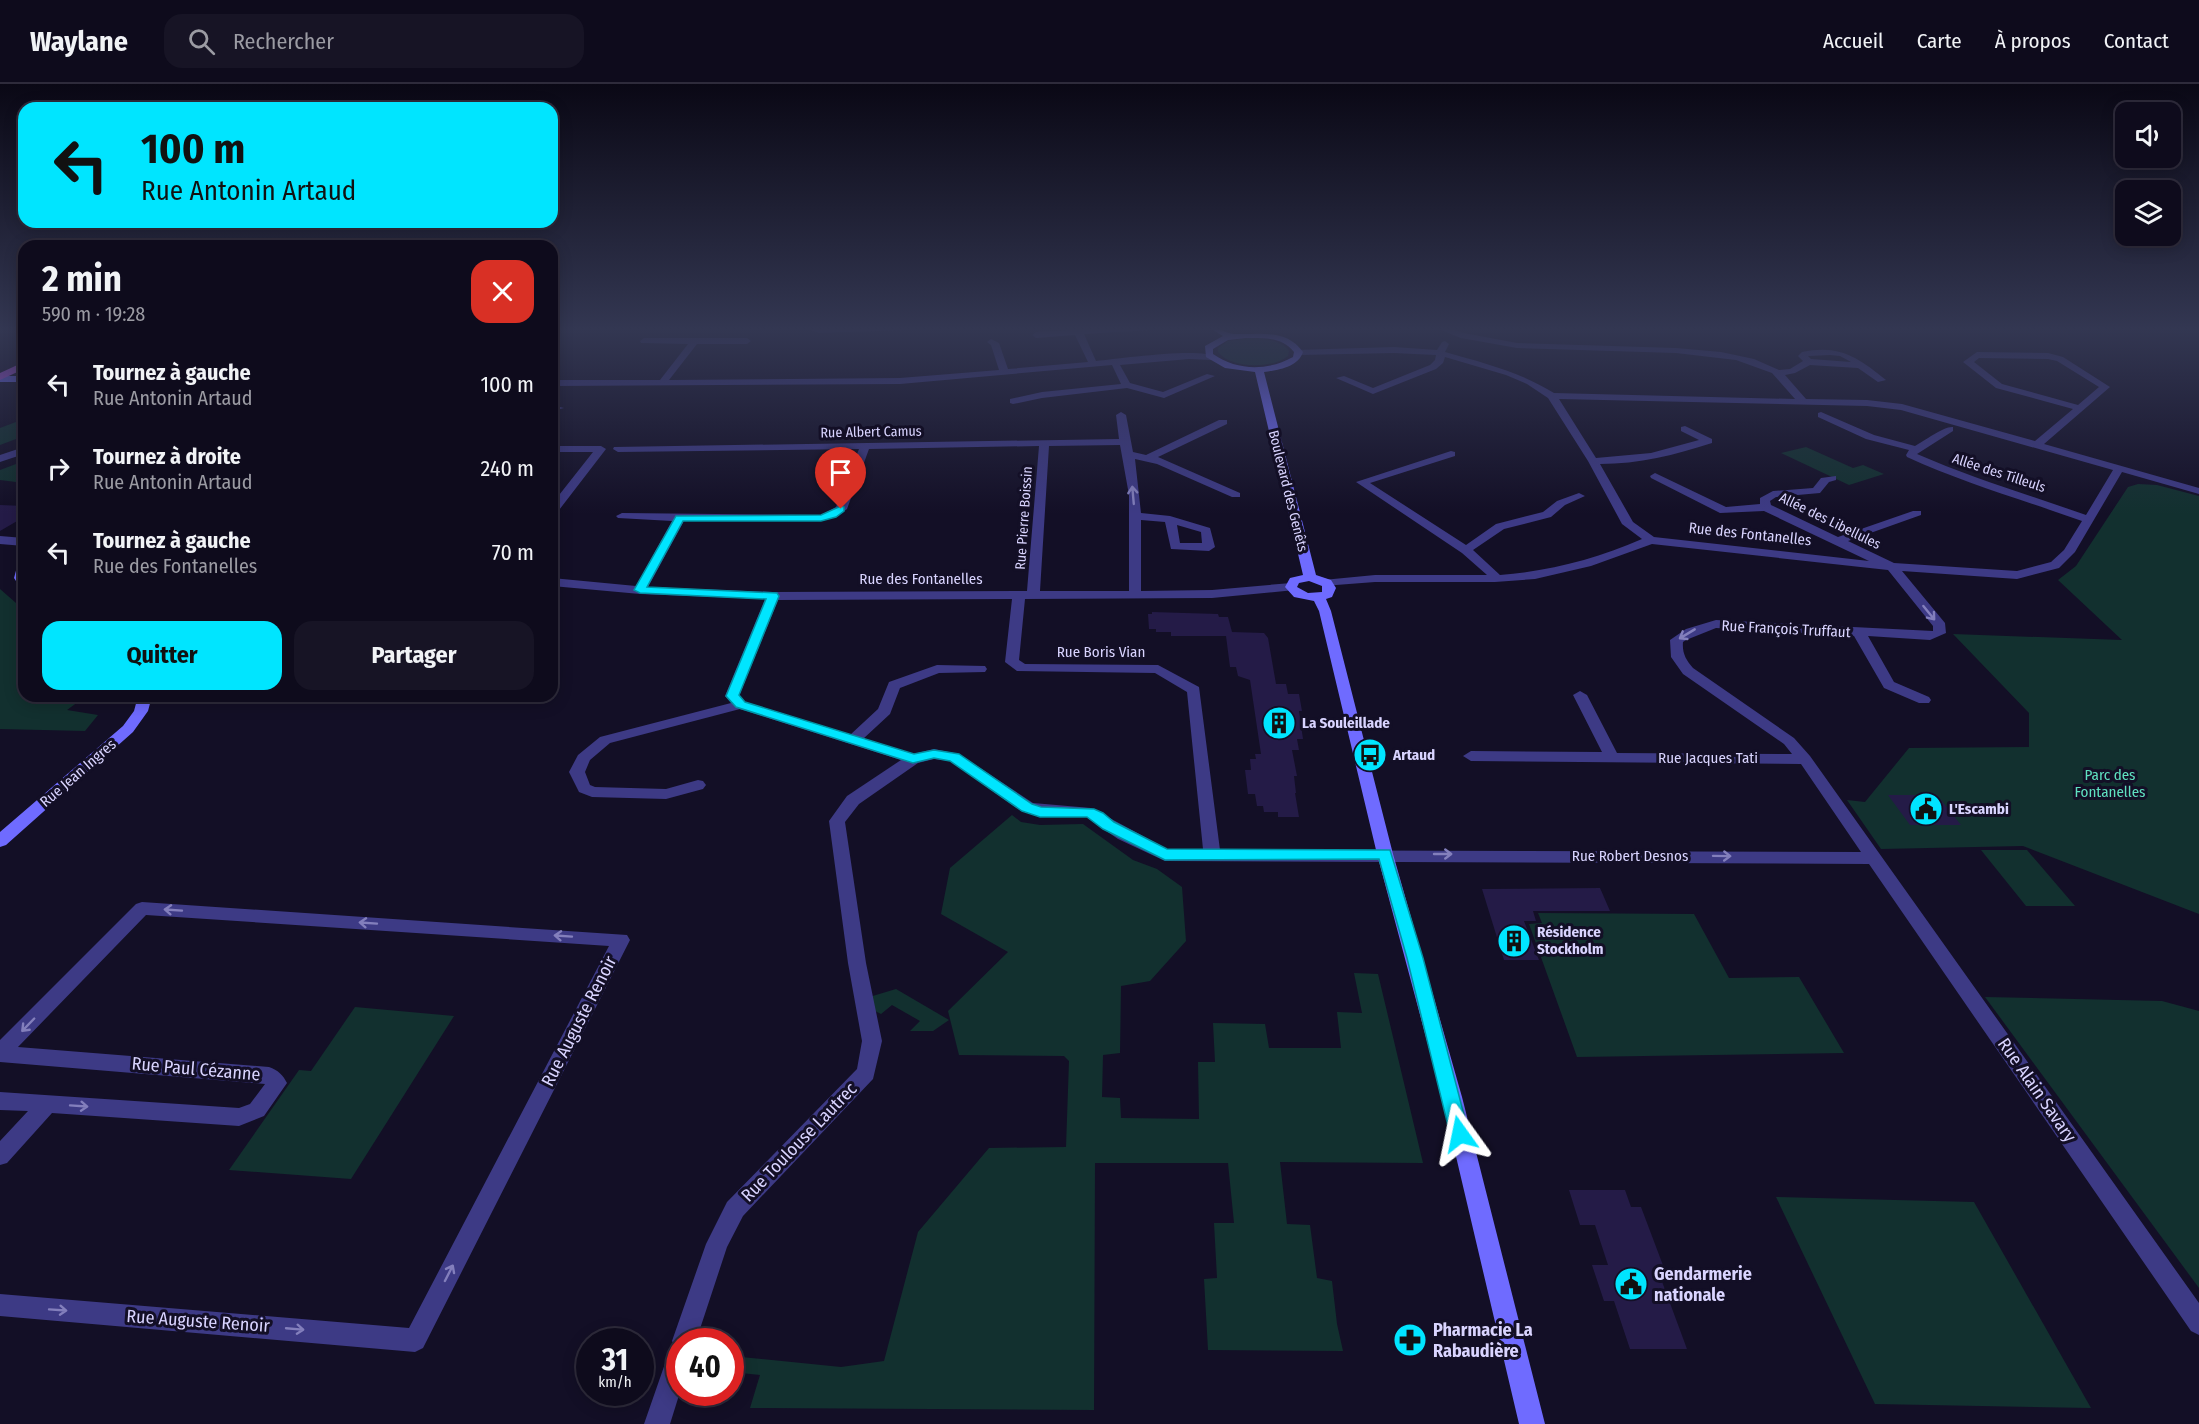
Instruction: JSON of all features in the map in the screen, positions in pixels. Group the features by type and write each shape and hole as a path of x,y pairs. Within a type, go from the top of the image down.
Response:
{"street":[{"path":"1013,401 1088,390"},
{"path":"1143,390 1164,395 1177,390"},
{"name":"Boulevard des Genêts","path":"1264,390 1310,577"},
{"path":"1543,390 1552,396 1593,461 1628,524 1651,540"},
{"path":"1792,390 1803,401"},
{"path":"2012,390 2080,408"},
{"path":"2038,444 2102,390"},
{"path":"1552,396 1868,403 1902,407 2199,491"},
{"path":"1121,415 1124,442 1130,455 1135,517 1135,595"},
{"path":"1821,415 1870,438 1916,449"},
{"path":"1149,457 1223,422"},
{"path":"1593,461 1626,462 1662,456 1708,441 1685,429"},
{"name":"Allée des Tilleuls","path":"1949,429 1938,438 1916,449 1911,455 1953,474 1998,487 2087,519"},
{"name":"Rue Albert Camus","path":"618,449 864,448 1124,442"},
{"name":"Rue Pierre Boissin","path":"1026,595 1044,444"},
{"path":"558,448 601,449 558,504"},
{"path":"622,516 821,518 832,515 841,509 864,448"},
{"path":"0,459 18,452"},
{"path":"1451,454 1361,482 1466,550 1496,577"},
{"path":"1130,455 1149,457 1236,495"},
{"name":"Rue des Fontanelles","path":"1323,590 1352,579 1517,578 1544,574 1628,550 1651,540 1892,567 1999,576 2040,571 2055,565 2069,552 2119,468"},
{"name":"Allée des Libellules","path":"1654,476 1724,511 1766,507 1892,567"},
{"path":"1766,507 1764,500 1773,494 1816,491 1825,480 1832,478"},
{"path":"1466,550 1500,526 1547,515 1561,503 1580,496"},
{"path":"1838,541 1917,513"},
{"path":"1135,517 1170,519"},
{"path":"640,590 680,518"},
{"path":"0,540 18,542"},
{"name":"Rue François Truffaut","path":"1875,858 1805,759 1789,741 1688,670 1678,660 1675,649 1677,640 1699,627 1716,624 1930,636 1939,633 1940,626 1892,567"},
{"path":"1323,590 1302,596 1291,587 1296,580 1310,577 1323,590 1325,611 1385,854 1452,1097 1532,1424"},
{"name":"Rue des Fontanelles","path":"558,583 640,590 773,596 1212,594 1291,587"},
{"name":"Rue Boris Vian","path":"1026,595 1012,662 1022,668 1158,669 1194,690 1212,855"},
{"path":"773,596 732,696 740,705 913,759"},
{"path":"1859,633 1889,685 1924,700"},
{"path":"852,741 885,711 894,685 937,669 980,669"},
{"path":"1580,695 1612,758"},
{"name":"Rue Jean Ingres","path":"0,841 128,729 141,711 143,702"},
{"path":"698,785 666,794 592,792 584,788 577,772 583,758 605,740 740,705"},
{"name":"Rue Robert Desnos","path":"913,759 934,754 954,757 1027,807 1040,812 1089,812 1098,816 1108,826 1165,855 1385,854 1875,858"},
{"name":"Rue Jacques Tati","path":"1471,756 1805,759"},
{"name":"Rue Toulouse Lautrec","path":"688,1328 717,1244 735,1209 866,1073 872,1041 857,963 837,821 853,801 913,759"},
{"name":"Rue Alain Savary","path":"1875,858 2199,1323"},
{"name":"Rue Auguste Renoir","path":"0,1053 142,908 621,940 415,1340 0,1305"},
{"name":"Rue Paul Cézanne","path":"0,1053 269,1075 277,1083 257,1110 239,1117 0,1101"},
{"path":"0,1156 48,1104"},
{"path":"657,1424 666,1397"}],"green space":[{"path":"18,421 18,438 0,445 0,428"},
{"path":"1806,447 1853,468 1863,465 1884,474 1849,485 1781,453"},
{"path":"18,463 18,482 0,480 0,470"},
{"name":"Parc des Fontanelles","path":"2138,484 2157,485 2199,496 2199,914 2023,846 1881,849 1847,800 1865,802 1909,748 2029,747 2029,713 1953,634 2122,640 2058,580 2076,566 2128,487"},
{"path":"0,589 18,605 18,702 78,702 67,710 98,715 85,731 0,729"},
{"path":"1012,815 1021,822 1040,825 1083,824 1133,860 1157,869 1182,887 1186,941 1150,981 1121,986 1120,1053 1103,1055 1102,1097 1120,1098 1121,1118 1199,1119 1198,1062 1215,1062 1213,1023 1265,1024 1269,1048 1341,1048 1337,1012 1362,1013 1354,973 1378,974 1423,1163 1280,1162 1287,1224 1310,1225 1317,1278 1332,1281 1343,1351 1208,1350 1204,1279 1217,1278 1214,1223 1234,1223 1228,1163 1095,1163 1094,1410 750,1408 760,1375 744,1373 744,1357 841,1367 884,1361 918,1232 989,1148 1066,1147 1069,1061 1064,1056 959,1055 948,1011 1008,952 941,914 950,868"},
{"path":"1981,850 2027,850 2075,906 2026,906"},
{"path":"1538,913 1694,914 1729,978 1799,977 1844,1053 1577,1057 1529,924 1542,923"},
{"path":"896,989 949,1020 933,1031 910,1031 920,1021 892,1005 881,1014 869,1008 866,998"},
{"path":"1985,997 2162,1001 2199,1011 2199,1288"},
{"path":"355,1007 454,1016 351,1179 229,1170 299,1070 311,1071"},
{"path":"1776,1197 1974,1202 2091,1408 1875,1404"}],"building":[{"path":"0,505 18,506 18,520 0,531"},
{"name":"La Souleillade","path":"1152,612 1218,614 1219,617 1228,617 1232,632 1264,633 1268,638 1276,684 1286,684 1288,694 1299,694 1302,711 1299,711 1303,739 1297,739 1299,750 1292,750 1297,776 1294,776 1299,817 1278,817 1278,812 1264,812 1263,806 1257,806 1255,794 1248,794 1245,770 1251,770 1250,759 1256,759 1255,754 1261,754 1250,680 1238,676 1236,667 1230,667 1226,636 1171,636 1171,632 1156,632 1156,629 1149,629 1148,614"},
{"name":"L'Escambi","path":"1888,795 1937,795 1961,825 1910,825"},
{"name":"Résidence Stockholm","path":"1600,888 1610,911 1533,911 1536,921 1524,921 1539,960 1504,960 1482,889"},
{"name":"Gendarmerie nationale","path":"1569,1190 1625,1190 1631,1207 1641,1207 1664,1268 1657,1268 1687,1349 1630,1349 1614,1301 1604,1301 1592,1265 1608,1265 1595,1225 1580,1225"}],"place":[{"name":"La Souleillade","path":"1279,723"},
{"name":"Artaud","path":"1370,755"},
{"name":"L'Escambi","path":"1926,809"},
{"name":"Résidence Stockholm","path":"1514,941"},
{"name":"Gendarmerie nationale","path":"1631,1284"},
{"name":"Pharmacie La Rabaudière","path":"1410,1340"}],"route":[{"path":"841,509 821,518 680,518 640,590 773,596 732,696 740,705 913,759 934,754 954,757 1027,807 1040,812 1089,812 1098,816 1108,826 1165,855 1385,854 1415,958 1460,1134"}]}
